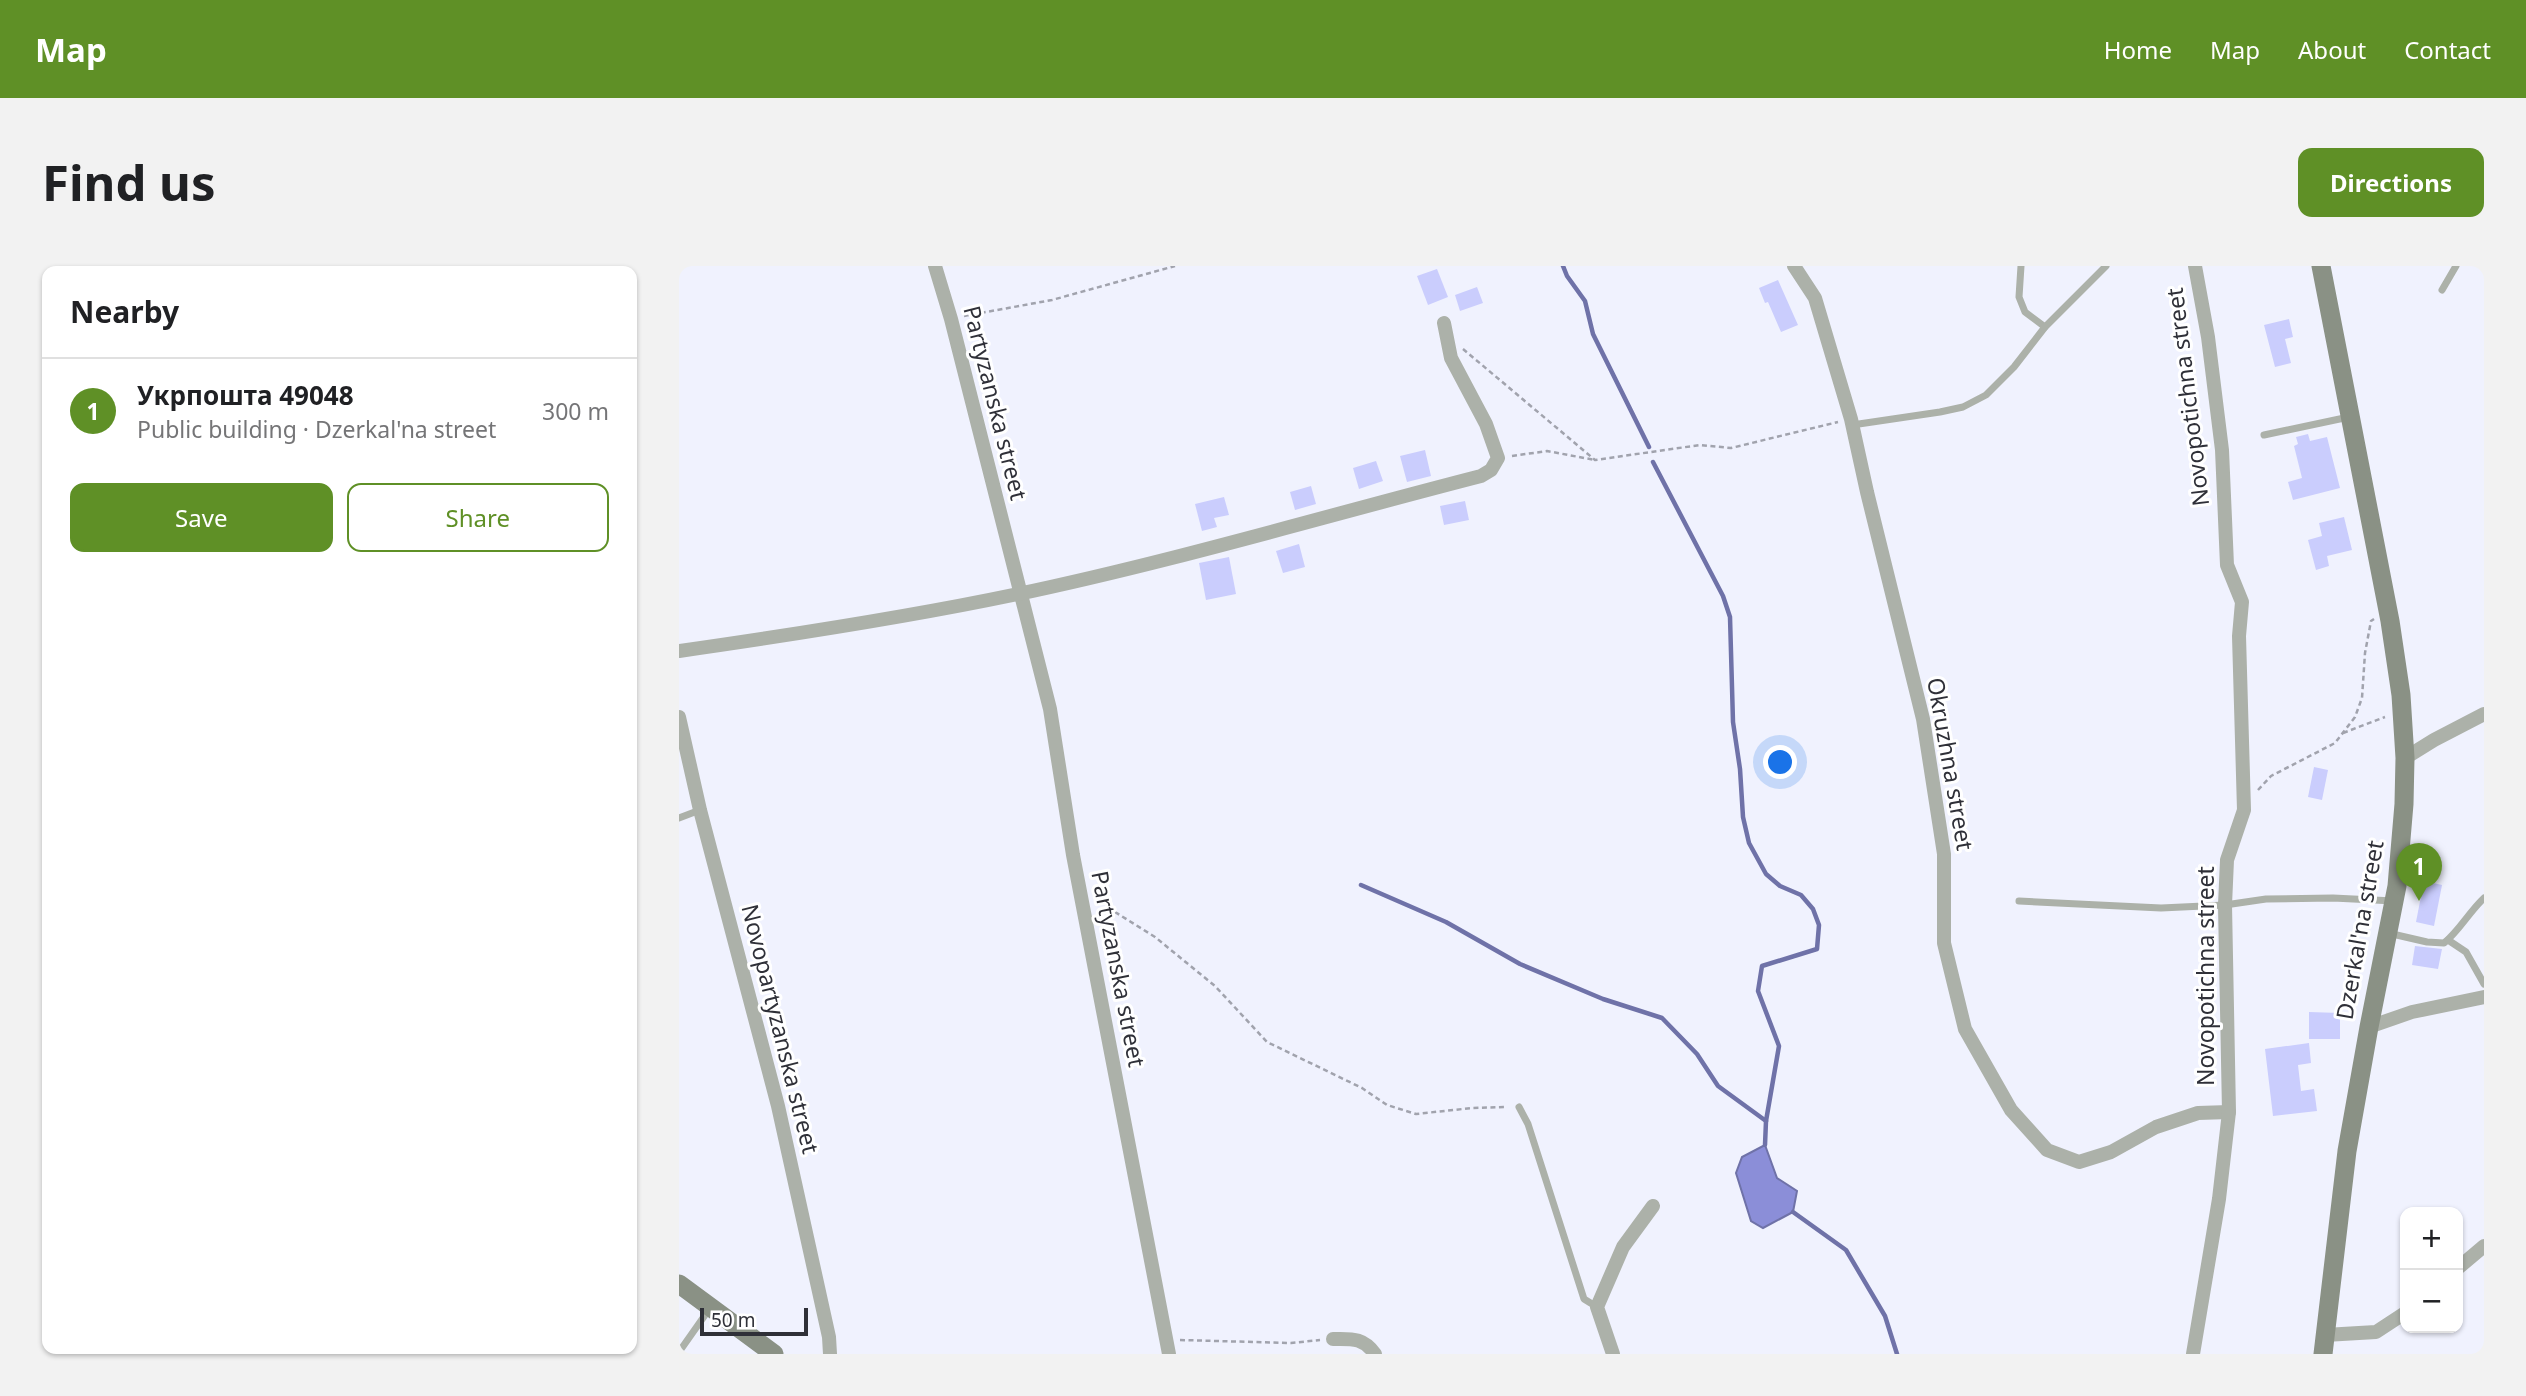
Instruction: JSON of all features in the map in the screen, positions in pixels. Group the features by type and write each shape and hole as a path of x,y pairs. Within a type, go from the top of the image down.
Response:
{"street":[{"name":"Partyzanska street","path":"935,266 951,319 1050,709 1084,910 1167,1347"},
{"name":"Okruzhna street","path":"1794,266 1815,298 1852,422 1926,731 1944,854 1944,943 1965,1029 2011,1111 2047,1150 2079,1162 2111,1152 2156,1127 2198,1113 2229,1112"},
{"name":"Novopotichna street","path":"2193,1354 2219,1199 2229,1112 2225,905 2227,860 2244,810 2239,636 2242,602 2227,565 2222,450 2208,337 2195,266"},
{"name":"Dzerkal'na street","path":"2321,266 2387,609 2402,711 2405,758 2404,804 2394,901 2347,1151 2324,1345"},
{"path":"679,651 815,631 1021,593 1156,562 1481,476 1492,470 1497,458 1486,424 1451,358 1444,323"},
{"path":"2405,758 2484,714"},
{"name":"Novopartyzanska street","path":"679,717 700,810 778,1106 829,1337 830,1354"},
{"path":"2369,1027 2411,1012 2484,998"},
{"path":"1613,1354 1597,1307 1623,1247 1653,1206"},
{"path":"2463,1264 2484,1245"},
{"path":"679,1284 774,1354"},
{"path":"2324,1345 2376,1332 2400,1316"},
{"path":"1333,1339 1358,1339 1368,1345 1375,1354"}],"lane":[{"path":"2021,266 2019,297 2025,312 2045,327"},
{"path":"1852,422 1963,407 1986,395 2014,367 2045,327 2106,266"},
{"path":"2442,290 2456,266"},
{"path":"2264,435 2351,416"},
{"path":"679,818 700,810"},
{"path":"2388,933 2444,943 2484,898"},
{"path":"2019,901 2161,908 2225,905 2266,899 2394,901"},
{"path":"2448,940 2466,952 2484,984"},
{"path":"1519,1107 1528,1124 1584,1299 1597,1307"},
{"path":"679,1352 711,1307"}],"path":[{"path":"951,319 1052,300 1175,266"},
{"path":"1448,341 1468,352 1595,460"},
{"path":"1497,458 1547,451 1595,460 1700,445 1731,448 1852,422"},
{"path":"2244,810 2271,776 2335,743 2355,717 2361,698 2371,621 2387,609"},
{"path":"2343,733 2402,711"},
{"path":"1084,910 1115,912 1155,937 1215,986 1267,1042 1362,1088 1387,1105 1416,1114 1472,1108 1519,1107"},
{"path":"1167,1347 1333,1339"}],"water":[{"path":"1765,1145 1777,1178 1797,1191 1793,1212 1763,1228 1751,1221 1736,1173 1742,1157"}],"building":[{"path":"1437,269 1448,297 1428,305 1417,276"},
{"path":"1778,280 1798,325 1781,332 1759,288"},
{"path":"1477,287 1483,303 1460,311 1455,295"},
{"path":"2289,319 2293,337 2285,339 2291,363 2275,367 2264,325"},
{"path":"2308,434 2310,441 2327,437 2340,488 2293,500 2288,482 2302,478 2294,446 2298,444 2296,437"},
{"path":"1425,450 1431,476 1407,482 1400,456"},
{"path":"1376,461 1383,481 1359,489 1353,468"},
{"path":"1311,486 1316,504 1295,510 1290,492"},
{"path":"1224,497 1229,515 1214,518 1217,527 1202,531 1195,504"},
{"path":"1465,501 1469,520 1444,525 1440,506"},
{"path":"2344,517 2352,550 2327,556 2329,566 2316,570 2308,540 2322,536 2319,523"},
{"path":"1299,544 1305,567 1283,573 1276,551"},
{"path":"1229,557 1236,594 1206,600 1199,563"},
{"path":"2314,767 2328,770 2322,800 2308,797"},
{"path":"2424,881 2442,885 2434,926 2416,922"},
{"path":"2415,946 2442,949 2438,969 2412,965"},
{"path":"2309,1012 2340,1013 2340,1039 2309,1039"},
{"path":"2309,1043 2311,1063 2298,1065 2301,1091 2314,1089 2317,1111 2273,1116 2265,1049"}],"waterway":[{"path":"1563,266 1585,301 1593,334 1649,447"},
{"path":"1653,462 1723,596 1730,617 1733,722 1743,817 1749,843 1766,874 1780,886 1801,895 1813,909 1819,925 1817,949 1762,966 1758,991 1779,1046 1766,1121 1765,1145"},
{"path":"1361,885 1446,922 1520,964 1603,999 1662,1018 1697,1054 1718,1086 1766,1121"},
{"path":"1793,1212 1846,1250 1885,1316 1897,1354"}],"place":[{"name":"Укрпошта 49048","path":"2419,901"}]}
